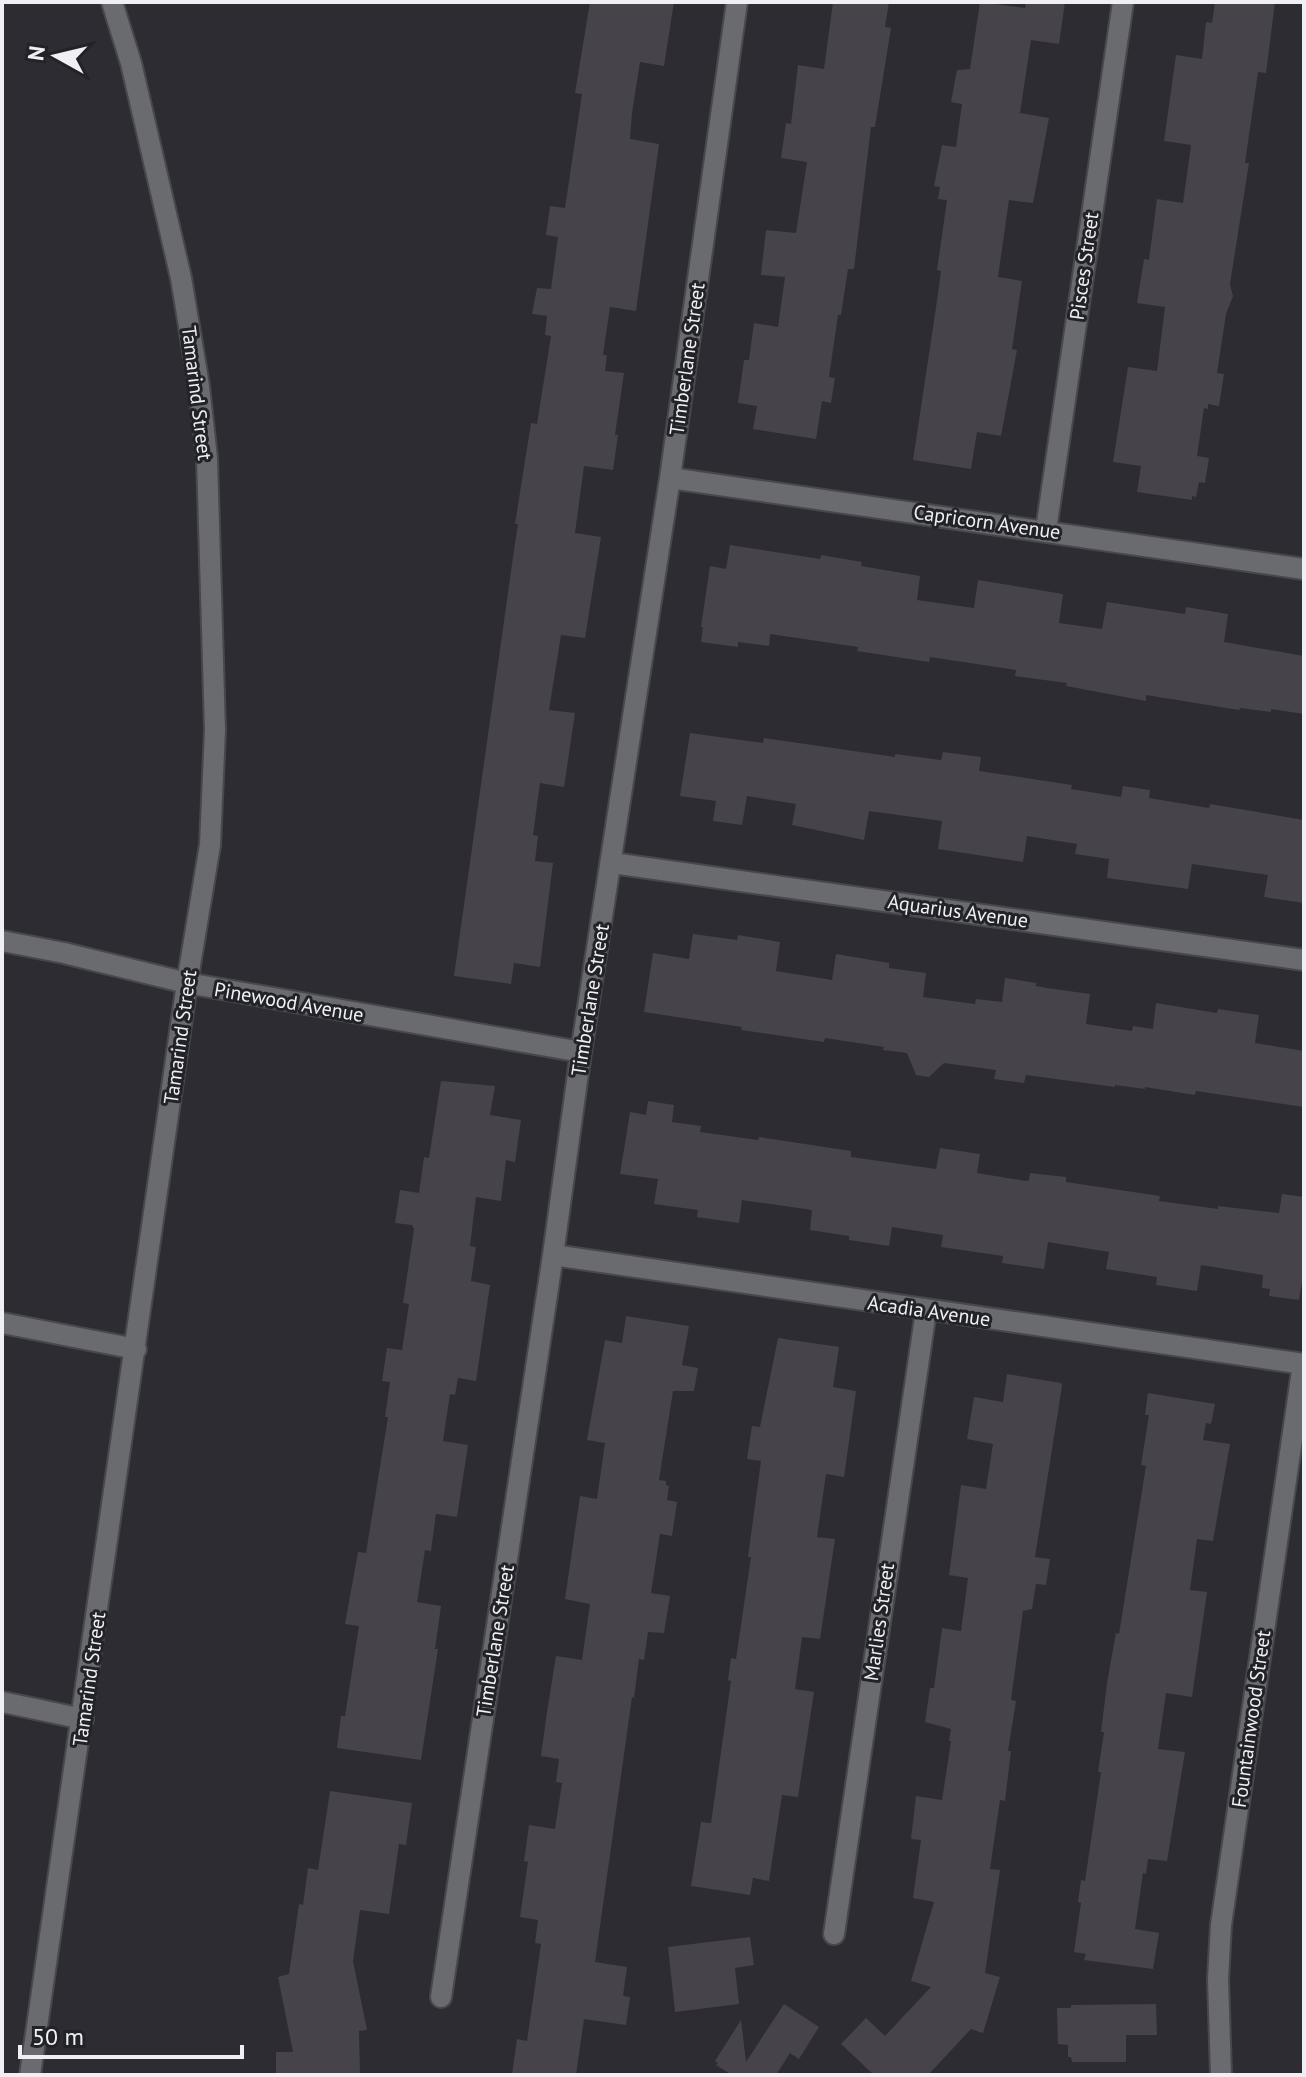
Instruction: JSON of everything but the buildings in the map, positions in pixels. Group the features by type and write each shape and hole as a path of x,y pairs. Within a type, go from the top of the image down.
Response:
{"street":[{"name":"Timberlane Street","path":"441,1997 581,1052 670,478 737,2"},
{"name":"Pisces Street","path":"1046,530 1123,2"},
{"name":"Tamarind Street","path":"30,2075 187,983 210,845 215,730 207,458 199,386 181,278 118,4"},
{"name":"Capricorn Avenue","path":"670,478 1304,569"},
{"name":"Aquarius Avenue","path":"612,863 1304,960"},
{"name":"Pinewood Avenue","path":"2,941 187,983 581,1052"},
{"name":"Acadia Avenue","path":"553,1255 1304,1364"},
{"name":"Marlies Street","path":"834,1934 926,1311"},
{"path":"2,1323 136,1349"},
{"name":"Fountainwood Street","path":"1221,2075 1218,1979 1221,1925 1304,1364"},
{"path":"2,1702 83,1719"}]}
